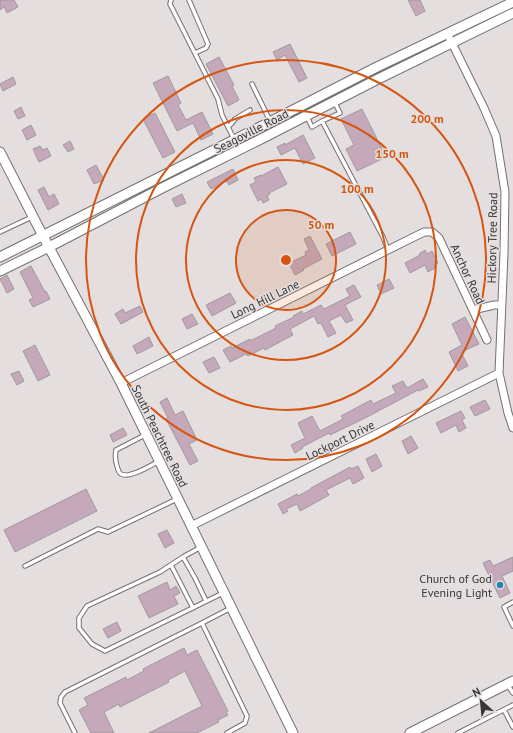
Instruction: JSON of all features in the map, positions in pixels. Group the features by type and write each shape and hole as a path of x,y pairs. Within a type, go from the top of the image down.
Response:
{"main road":[{"name":"Seagoville Road","path":"0,257 235,140 363,74 512,2"},
{"name":"Seagoville Road","path":"0,271 334,101 513,13"},
{"path":"363,74 368,84"},
{"path":"217,149 222,159"},
{"name":"South Peachtree Road","path":"0,152 121,383 293,733"},
{"path":"159,177 164,187"},
{"path":"410,733 510,682"}],"street":[{"name":"Hickory Tree Road","path":"447,34 484,108 496,136 505,192 499,373 513,428"},
{"name":"Anchor Road","path":"419,234 424,232 432,232 439,238 487,340"},
{"name":"Long Hill Lane","path":"121,383 419,234"},
{"path":"473,310 494,305 502,305"},
{"name":"Lockport Drive","path":"191,526 499,373"}],"lane":[{"path":"170,0 170,4 218,99 222,115 235,140"},
{"path":"189,0 208,44 206,48 195,53"},
{"path":"252,84 270,122"},
{"path":"306,116 312,126 340,113 334,101"},
{"path":"228,127 235,119 250,110"},
{"path":"322,121 383,237 388,250"},
{"path":"0,232 33,216"},
{"path":"146,435 116,450 115,455 118,471 122,475 126,475 139,471 159,461"},
{"path":"25,566 98,529 108,532 178,499"},
{"path":"202,547 160,572 87,606 79,618 79,628 92,644 105,651 224,592"},
{"path":"183,557 206,601"},
{"path":"171,565 193,608"},
{"path":"513,602 504,607 513,626"},
{"path":"75,733 60,703 61,697 65,692 231,608"},
{"path":"202,623 247,716 245,723 227,733"},
{"path":"510,682 513,693"},
{"path":"458,733 513,706"},
{"path":"504,710 513,727"}],"building":[{"path":"0,0 14,0 18,7 7,13 4,7 0,10"},
{"path":"408,0 420,0 425,11 416,16"},
{"path":"290,44 307,78 299,82 285,55 277,60 273,52"},
{"path":"219,57 234,85 232,86 239,100 228,106 206,64"},
{"path":"168,76 181,103 178,105 186,120 202,112 213,134 201,140 193,123 177,131 153,83"},
{"path":"13,77 16,84 3,91 0,84"},
{"path":"21,107 25,116 18,119 14,111"},
{"path":"362,109 386,157 357,171 346,149 354,145 341,119"},
{"path":"155,113 175,152 163,158 143,119"},
{"path":"31,125 36,135 27,140 22,130"},
{"path":"303,135 315,158 303,164 295,148 281,155 277,147 285,143 285,145"},
{"path":"70,141 74,149 68,152 63,145"},
{"path":"40,146 43,150 47,148 51,156 39,162 33,149"},
{"path":"96,165 104,180 94,184 87,170"},
{"path":"278,167 287,184 269,193 270,194 267,196 269,200 263,203 261,199 258,201 250,185 256,182 254,178"},
{"path":"233,169 238,180 229,185 227,181 211,189 207,182"},
{"path":"44,187 49,197 54,194 59,204 48,210 38,190"},
{"path":"182,194 186,203 176,207 172,199"},
{"path":"350,232 356,244 332,256 326,244"},
{"path":"310,236 322,259 295,275 289,263 306,255 305,252 309,250 304,239"},
{"path":"425,250 427,254 432,251 438,263 434,265 435,268 428,272 425,265 410,273 405,263 420,255 419,254"},
{"path":"31,266 50,299 33,307 29,300 33,298 20,272"},
{"path":"7,275 14,289 7,293 0,279"},
{"path":"389,279 394,288 381,294 377,285"},
{"path":"354,285 361,297 345,305 353,320 346,323 341,315 329,321 336,333 328,337 321,323 318,324 314,316 290,329 293,335 265,350 264,348 248,356 246,354 230,362 223,350 231,346 232,348 250,339 250,341 276,328 275,326 294,317 293,316 302,311 303,314 321,305 324,309 350,296 346,289"},
{"path":"230,293 236,303 212,316 206,305"},
{"path":"140,306 143,312 121,324 115,314 123,309 125,313"},
{"path":"192,314 198,324 187,329 182,319"},
{"path":"465,317 479,344 461,352 468,366 458,371 449,352 462,345 452,324"},
{"path":"149,337 153,346 137,354 133,346"},
{"path":"35,345 50,375 38,381 23,351"},
{"path":"214,357 220,368 209,373 203,362"},
{"path":"19,371 24,381 17,385 11,374"},
{"path":"423,379 428,387 419,391 418,390 330,435 329,433 302,447 303,448 295,453 291,445 305,438 298,423 312,416 320,431 343,419 341,416 371,400 373,404 396,393 392,386 403,381 407,388"},
{"path":"167,398 175,415 183,411 197,440 189,444 198,461 190,465 166,419 168,418 160,402"},
{"path":"485,400 490,409 475,416 470,407"},
{"path":"461,411 465,418 462,420 466,428 459,432 456,425 441,433 436,423"},
{"path":"123,428 127,435 113,442 110,435"},
{"path":"411,436 418,448 408,454 402,441"},
{"path":"376,454 382,466 372,472 366,459"},
{"path":"358,466 364,478 353,484 350,478 326,490 329,495 300,511 297,504 286,509 288,511 283,514 278,504 297,494 298,496 350,467 351,469"},
{"path":"86,489 97,511 15,552 4,530"},
{"path":"167,530 174,543 165,548 158,534"},
{"name":"Church of God Evening Light","path":"513,557 513,571 502,576 510,593 500,598 483,563 490,560 493,566"},
{"path":"167,582 170,590 176,586 180,593 174,596 178,604 149,618 138,596"},
{"path":"117,622 121,631 108,638 103,629"},
{"path":"184,648 187,655 197,650 228,711 226,712 228,715 218,720 219,722 197,733 149,733 202,706 185,671 168,680 169,682 120,707 119,704 104,712 114,733 91,733 79,710 88,705 84,698 126,677 127,680 144,671 143,669"}],"place":[{"name":"Church of God Evening Light","path":"500,585"}]}
